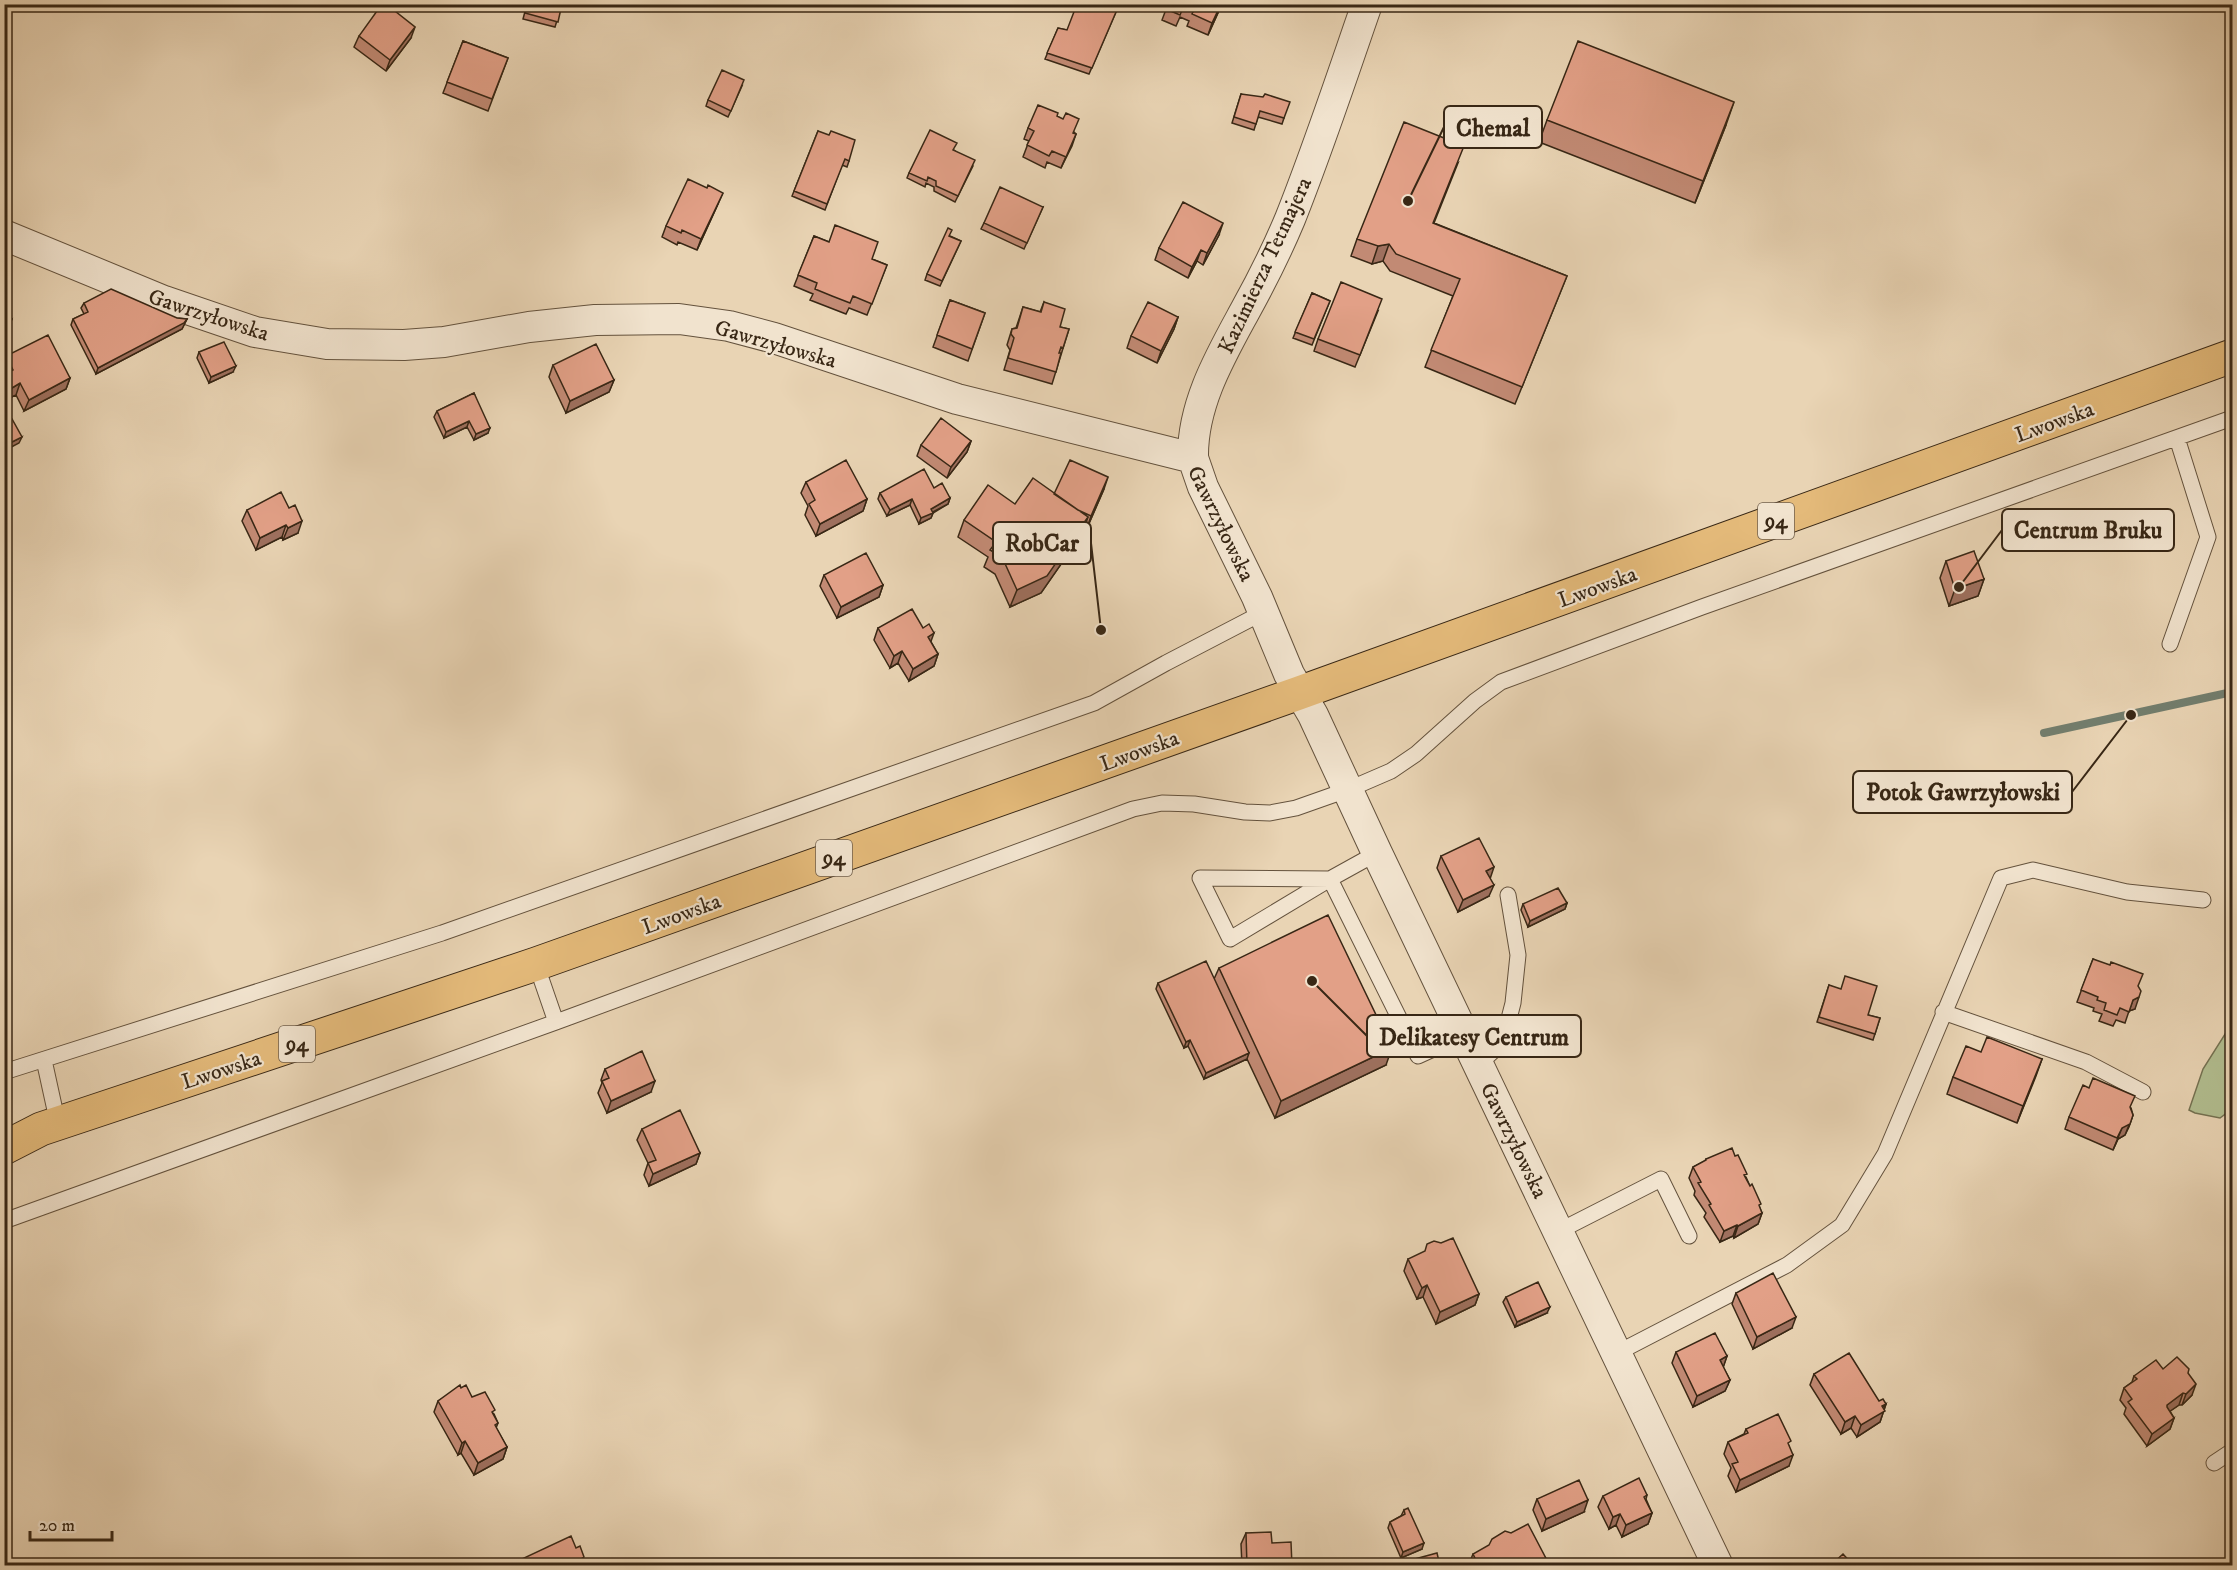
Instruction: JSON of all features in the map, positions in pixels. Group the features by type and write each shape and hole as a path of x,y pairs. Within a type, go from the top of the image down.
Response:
{"main road":[{"name":"Lwowska","path":"4,1148 50,1126 536,964 1299,693 2232,356"},
{"name":"Lwowska","path":"4,1135 50,1126"}],"street":[{"name":"Kazimierza Tetmajera","path":"1193,458 1197,419 1210,381 1289,220 1367,4"},
{"name":"Gawrzyłowska","path":"4,235 164,301 255,332 327,344 404,345 444,342 529,327 595,320 679,320 729,326 774,338 957,399 1193,458 1203,487 1264,612 1299,693 1313,715 1718,1566"}],"lane":[{"path":"4,1221 556,1023 1133,809 1162,803 1180,803 1270,813 1296,808 1347,790 1381,776 1400,765 1501,682 1702,607 2232,418"},
{"path":"2170,644 2208,537 2177,438"},
{"path":"4,1072 442,933 1094,703 1264,612"},
{"path":"1330,879 1200,878 1230,939 1377,853"},
{"path":"1617,1353 1787,1265 1842,1225 1884,1154 2001,878 2032,870 2127,891 2203,900"},
{"path":"1330,879 1418,1056 1464,1035"},
{"path":"1478,1065 1503,1042 1513,1003 1518,954 1508,895"},
{"path":"536,964 556,1023"},
{"path":"1943,1012 2086,1062 2143,1092"},
{"path":"44,1060 50,1126"},
{"path":"1558,1231 1661,1179 1689,1236"},
{"path":"2214,1463 2232,1451"}],"green space":[{"path":"2232,1023 2232,1109 2220,1118 2195,1113 2189,1110 2203,1069"}],"building":[{"path":"382,4 386,4 415,27 390,60 359,36"},
{"path":"528,4 562,4 558,22 525,13"},
{"path":"1077,4 1119,5 1092,68 1047,53 1058,28 1067,30"},
{"path":"1168,4 1221,4 1212,23 1192,14 1194,10 1184,5 1180,15 1166,9"},
{"path":"463,41 508,58 492,99 447,82"},
{"path":"1578,41 1734,102 1703,181 1547,120"},
{"path":"722,70 744,80 731,111 708,100"},
{"path":"1241,94 1263,97 1265,94 1290,102 1284,118 1260,111 1256,124 1234,117"},
{"path":"1038,105 1058,113 1057,116 1063,119 1066,113 1079,119 1073,133 1076,134 1066,157 1052,151 1049,156 1027,145 1034,131 1028,128"},
{"path":"1404,122 1464,146 1433,223 1567,276 1522,387 1431,350 1460,279 1396,254 1389,244 1378,246 1357,239"},
{"path":"930,130 957,143 953,150 975,160 958,196 936,186 936,181 928,177 927,181 909,173"},
{"path":"818,131 829,135 831,131 855,140 849,161 845,159 827,204 794,191"},
{"path":"688,179 707,188 708,185 723,193 701,239 682,230 681,233 666,226"},
{"path":"1000,187 1043,207 1027,243 984,223"},
{"path":"1183,202 1223,223 1207,253 1201,250 1192,267 1159,248"},
{"path":"835,225 878,242 872,259 887,265 872,304 853,296 850,303 832,296 815,289 817,283 798,275 814,236 829,242"},
{"path":"948,228 952,230 949,236 961,241 942,281 927,274"},
{"path":"1341,282 1382,299 1360,355 1318,339"},
{"path":"111,289 177,318 187,319 184,323 98,368 73,319 88,312 84,303"},
{"path":"1312,293 1330,301 1314,339 1295,332"},
{"path":"950,300 985,313 972,349 937,335"},
{"path":"1044,302 1065,309 1060,327 1069,329 1059,353 1061,353 1056,372 1008,358 1014,338 1011,334 1012,329 1017,328 1023,307 1041,312"},
{"path":"1148,302 1178,317 1161,351 1131,336"},
{"path":"4,304 12,319 4,322"},
{"path":"48,335 70,378 29,400 20,383 12,388 5,374 13,370 6,356"},
{"path":"224,342 236,366 211,377 199,352"},
{"path":"596,344 614,380 570,401 553,365"},
{"path":"474,393 490,428 476,434 469,421 446,432 437,411"},
{"path":"4,416 7,421 12,419 22,437 4,446"},
{"path":"941,418 971,441 951,467 921,445"},
{"path":"846,460 867,499 820,524 809,504 815,500 806,482"},
{"path":"1070,460 1108,477 1091,516 1054,494"},
{"path":"924,469 934,488 942,483 950,498 931,509 933,513 921,518 912,499 890,510 880,493"},
{"path":"1033,478 1088,517 1047,576 1017,590 1002,557 990,550 996,542 964,520 988,485 1015,504"},
{"path":"281,492 289,508 295,505 302,521 288,528 286,525 260,538 247,510"},
{"path":"1974,551 1984,579 1955,589 1946,561"},
{"path":"866,553 883,585 841,607 824,575"},
{"path":"912,609 923,628 929,624 934,633 928,637 938,654 913,669 902,651 894,656 878,628"},
{"path":"1479,838 1494,867 1486,871 1494,885 1463,900 1441,856"},
{"path":"1558,888 1567,903 1530,921 1523,904"},
{"path":"1328,915 1392,1048 1281,1101 1219,968"},
{"path":"2093,959 2110,965 2111,962 2143,974 2138,986 2141,991 2139,997 2133,1000 2129,1012 2120,1008 2117,1015 2104,1010 2106,1003 2081,990"},
{"path":"1206,961 1249,1053 1206,1073 1190,1040 1186,1042 1158,983"},
{"path":"1845,976 1877,986 1868,1015 1880,1018 1875,1034 1819,1017 1829,985 1841,989"},
{"path":"1987,1037 2042,1059 2023,1106 1953,1077 1966,1046 1981,1052"},
{"path":"642,1051 655,1081 611,1101 602,1081 609,1078 605,1069"},
{"path":"2093,1078 2135,1096 2130,1107 2133,1115 2130,1124 2122,1128 2117,1138 2069,1117 2083,1085 2089,1088"},
{"path":"680,1110 700,1153 653,1174 648,1163 656,1160 642,1129"},
{"path":"1732,1148 1747,1174 1744,1175 1750,1186 1752,1184 1761,1204 1759,1205 1762,1213 1724,1231 1698,1183 1701,1182 1693,1167"},
{"path":"1453,1238 1479,1294 1440,1312 1427,1285 1422,1288 1408,1259 1425,1251 1427,1244 1434,1241 1441,1243"},
{"path":"1773,1273 1796,1317 1757,1337 1736,1293"},
{"path":"1538,1282 1550,1307 1517,1322 1506,1297"},
{"path":"1715,1333 1727,1356 1720,1360 1730,1380 1697,1396 1676,1352"},
{"path":"1849,1353 1879,1401 1883,1399 1886,1404 1882,1406 1885,1411 1861,1425 1855,1416 1845,1422 1814,1374"},
{"path":"2177,1357 2189,1369 2188,1373 2196,1384 2186,1394 2183,1393 2167,1405 2174,1418 2152,1434 2128,1402 2132,1399 2124,1388 2137,1379 2134,1376 2156,1360 2163,1369"},
{"path":"460,1385 461,1388 466,1385 472,1397 485,1392 495,1410 492,1412 498,1423 495,1425 507,1447 478,1463 465,1441 462,1443 438,1401"},
{"path":"1778,1414 1791,1441 1788,1443 1793,1455 1740,1480 1732,1464 1738,1462 1728,1442 1748,1433 1746,1429"},
{"path":"1639,1478 1647,1495 1644,1497 1652,1513 1626,1525 1620,1514 1613,1517 1603,1496"},
{"path":"1579,1480 1588,1500 1546,1519 1537,1499"},
{"path":"1408,1508 1424,1543 1403,1552 1390,1522 1405,1514 1404,1510"},
{"path":"1528,1524 1550,1566 1479,1566 1473,1554 1489,1545 1492,1539 1505,1531 1511,1533"},
{"path":"1271,1532 1272,1543 1291,1542 1292,1566 1247,1566 1246,1533"},
{"path":"571,1536 576,1548 580,1546 584,1566 509,1565"},
{"path":"1437,1553 1440,1566 1389,1566"},
{"path":"1843,1554 1854,1566 1830,1566"}],"waterway":[{"path":"2044,733 2232,692"}],"place":[{"name":"Chemal","path":"1408,201"},
{"name":"Centrum Bruku","path":"1959,587"},
{"name":"RobCar","path":"1101,630"},
{"name":"Potok Gawrzyłowski","path":"2131,715"},
{"name":"Delikatesy Centrum","path":"1312,981"}]}
